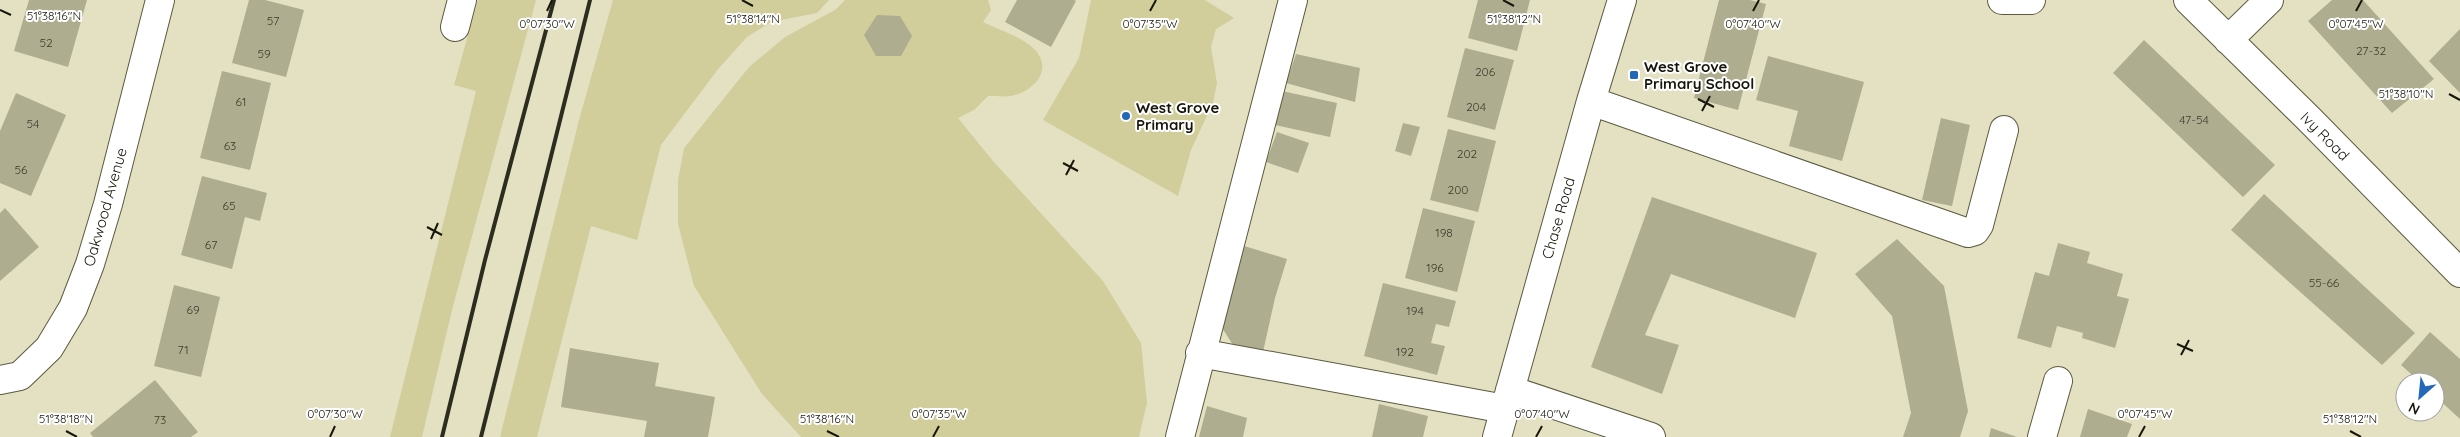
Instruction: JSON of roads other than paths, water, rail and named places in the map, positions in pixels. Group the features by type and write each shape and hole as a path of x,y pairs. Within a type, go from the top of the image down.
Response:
{"street":[{"name":"Oakwood Avenue","path":"0,380 20,376 49,348 73,308 90,264 108,204 160,0"},
{"path":"455,27 462,0"},
{"path":"1180,437 1200,353 1293,0"},
{"name":"Chase Road","path":"1497,437 1591,102 1622,0"},
{"path":"2002,0 2031,0"},
{"name":"Ivy Road","path":"2188,0 2460,273"},
{"path":"2228,40 2269,0"},
{"path":"1591,102 1968,233 1975,231 1979,225 2004,130"},
{"path":"1200,353 1507,400 1651,437"},
{"path":"2042,437 2058,381"}],"railway":[{"path":"442,437 485,260 554,0"},
{"path":"481,437 590,0"}],"place":[{"name":"West Grove Primary School","path":"1634,75"},
{"name":"West Grove Primary","path":"1126,116"}]}
